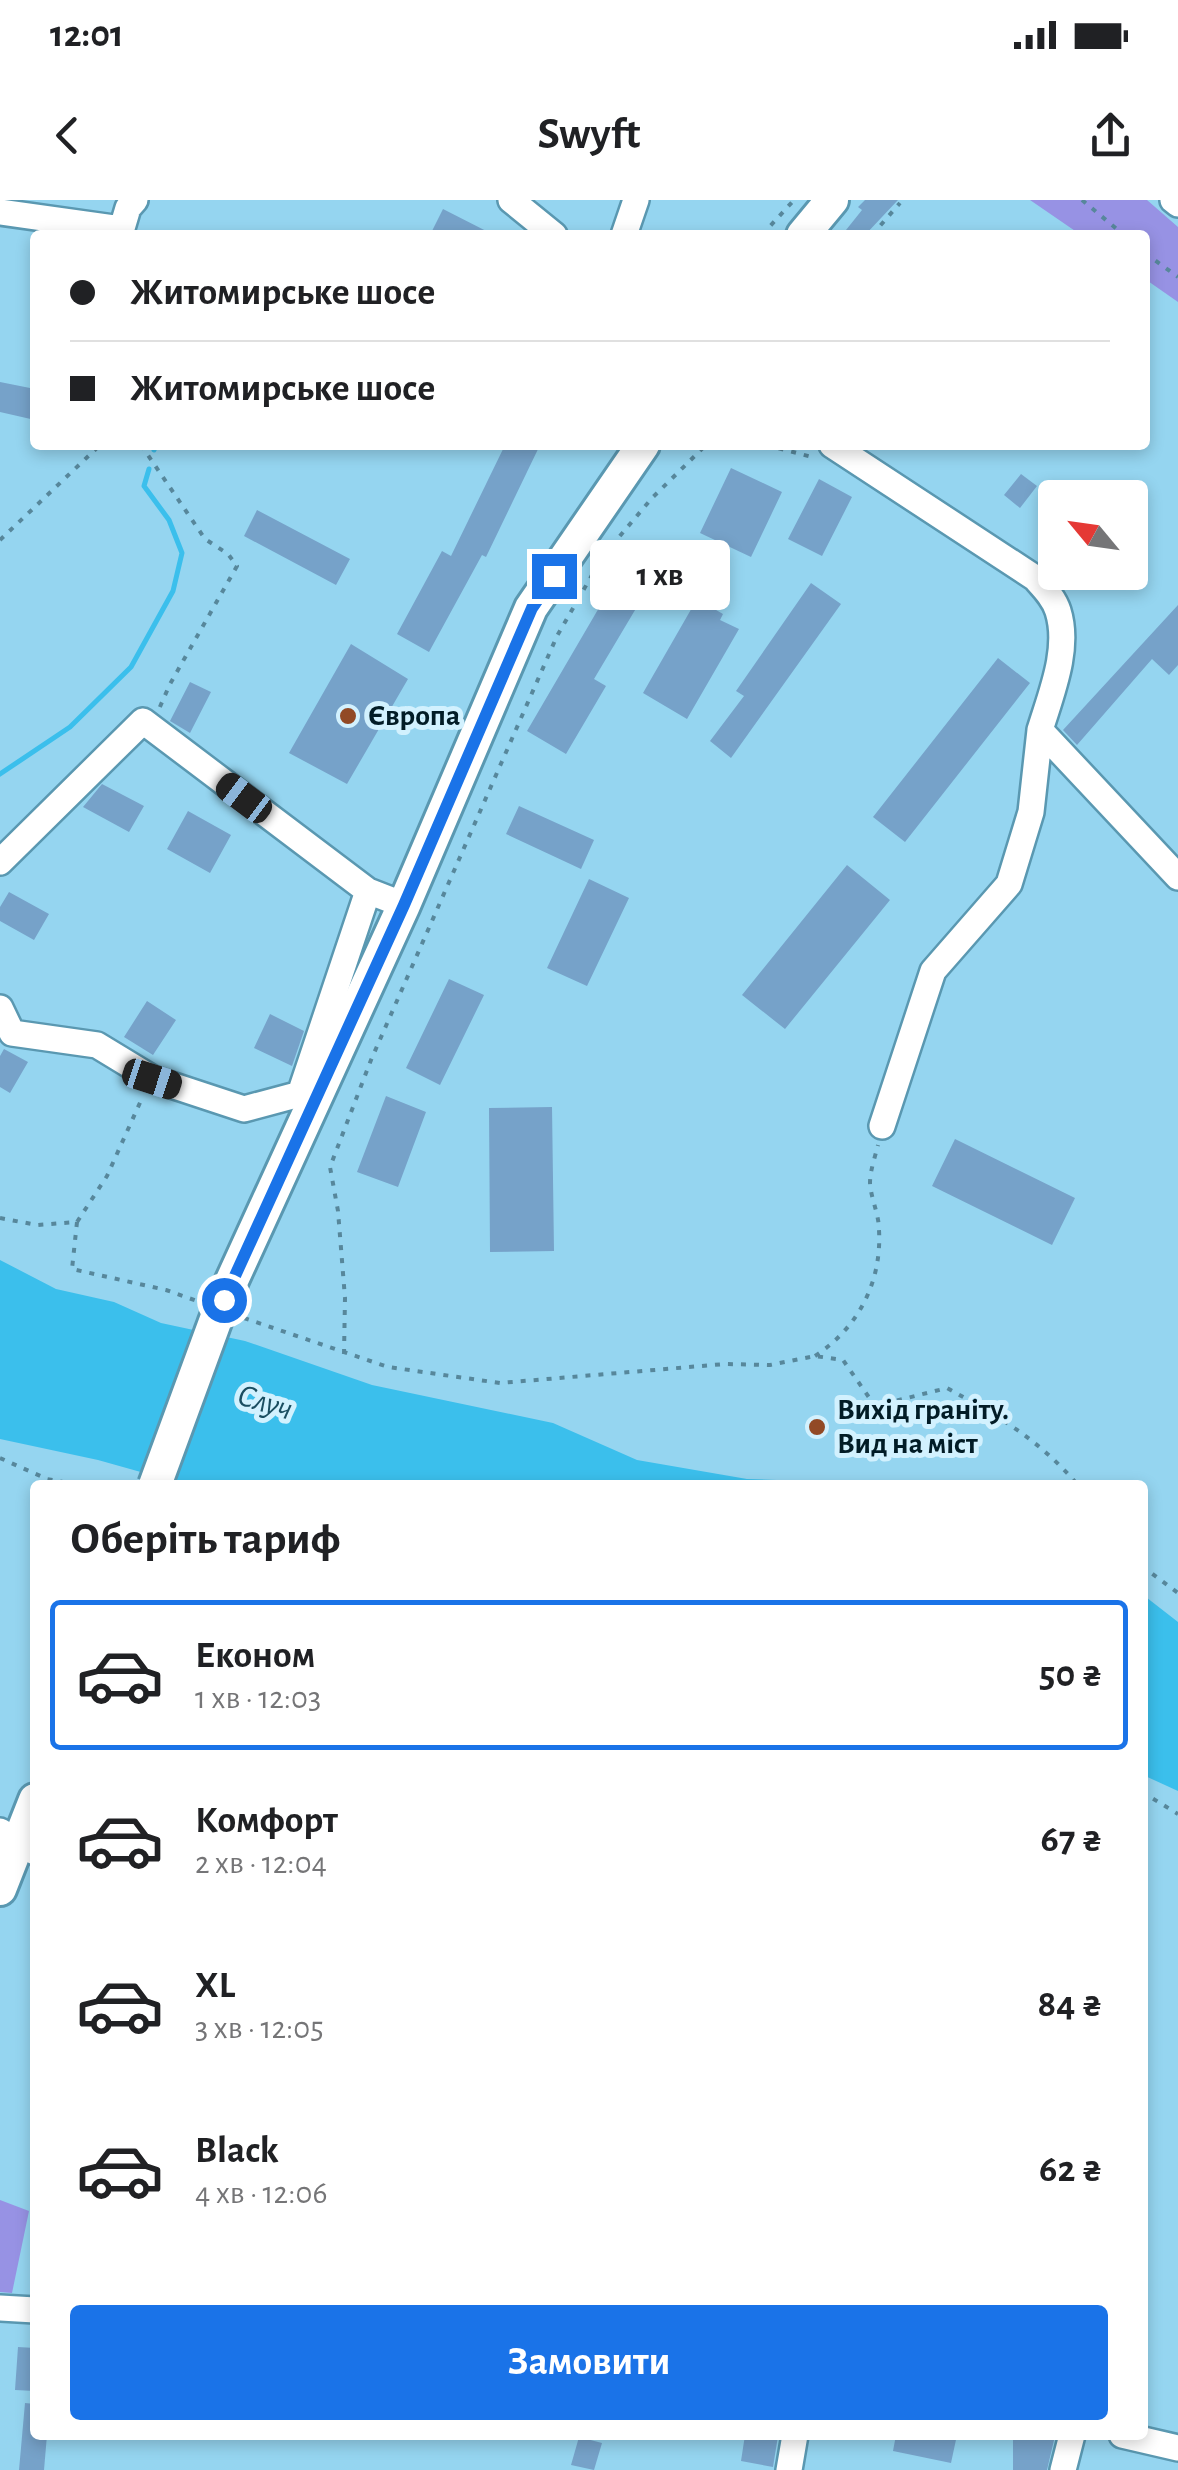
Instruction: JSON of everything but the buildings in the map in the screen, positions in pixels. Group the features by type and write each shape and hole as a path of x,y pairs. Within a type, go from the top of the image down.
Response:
{"main road":[{"path":"808,230 832,200"},
{"path":"157,1480 218,1305 404,905 532,608 640,450"},
{"path":"0,1890 30,1812"}],"street":[{"path":"122,230 135,200"},
{"path":"511,200 548,230"},
{"path":"626,230 636,200"},
{"path":"0,212 109,230"},
{"path":"840,450 1035,578 1058,611 1060,652 1040,730 1031,812 1009,884 932,971 882,1126"},
{"path":"0,862 143,721 368,891 404,905"},
{"path":"1040,730 1178,877"},
{"path":"0,1008 12,1032 97,1046 152,1079 244,1108 300,1094 368,891"},
{"path":"0,2308 30,2310"},
{"path":"788,2470 794,2440"},
{"path":"1063,2470 1071,2440"},
{"path":"1135,2440 1175,2455"}],"path":[{"path":"767,230 794,200"},
{"path":"1082,200 1118,230"},
{"path":"877,230 900,204"},
{"path":"1150,257 1178,277"},
{"path":"0,540 95,450"},
{"path":"143,450 205,539 228,554 237,566 170,684 152,728"},
{"path":"344,1354 338,1211 330,1167 372,1060 557,636 603,556 652,498 701,450"},
{"path":"152,1079 108,1176 77,1222 72,1268 218,1305 388,1367 500,1383 725,1364 770,1365 815,1356 842,1360 875,1406 947,1388 1009,1422 1048,1451 1074,1480"},
{"path":"815,1356 835,1343 859,1316 876,1274 879,1229 870,1181 882,1126"},
{"path":"0,1218 36,1225 77,1222"},
{"path":"0,1458 51,1480"},
{"path":"1148,1570 1178,1593"},
{"path":"1148,1796 1178,1814"}],"shaded area":[{"path":"1030,200 1147,200 1178,227 1178,302 1150,282 1150,230 1074,230"},
{"path":"0,2200 29,2211 12,2293 0,2292"}],"water":[{"name":"Случ","path":"0,1260 56,1289 114,1302 161,1323 245,1341 372,1385 553,1423 637,1460 747,1479 776,1480 169,1480 0,1439"},
{"path":"1148,1599 1178,1622 1178,1791 1148,1777"}],"waterway":[{"path":"0,774 70,727 131,667 173,591 182,553 169,520 144,486 149,469"}],"place":[{"name":"Європа","path":"348,716"},
{"name":"Вихід граніту. Вид на міст","path":"817,1427"}],"route":[{"path":"224,1300 404,905 532,608 554,576"}]}
